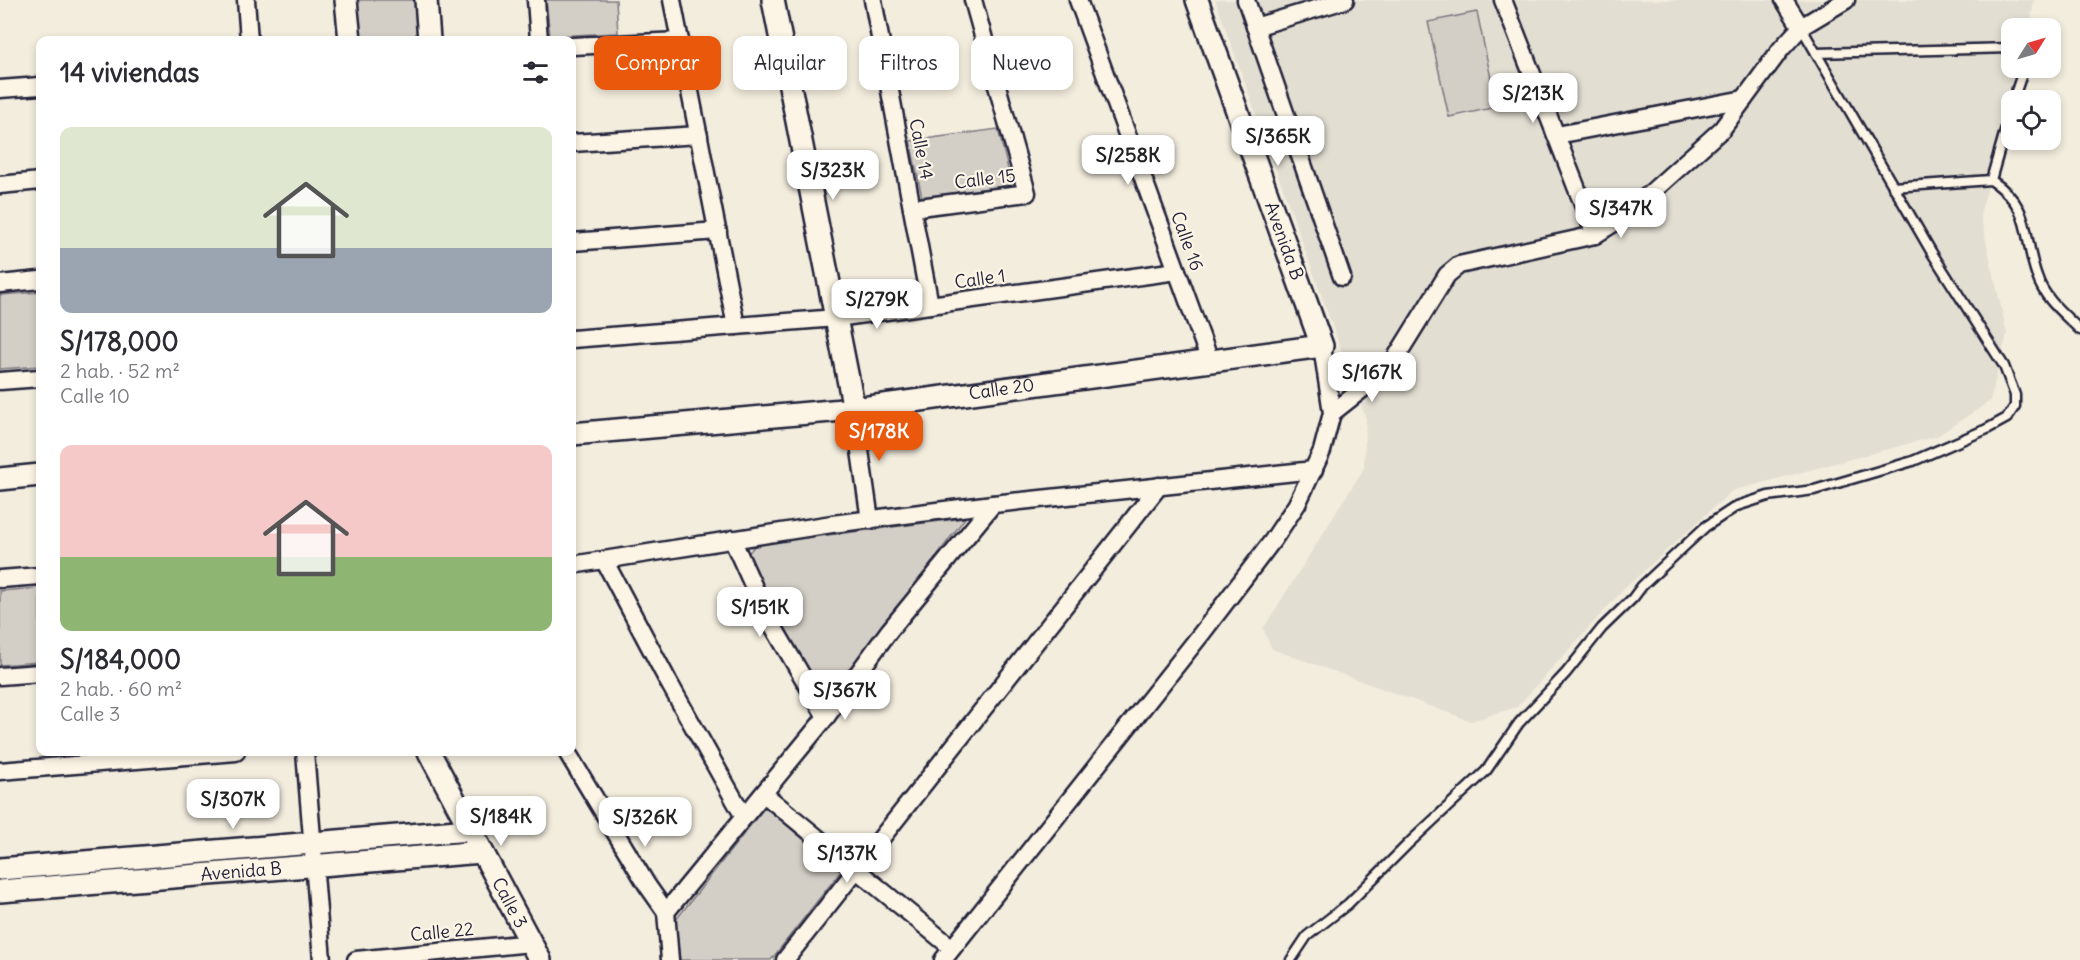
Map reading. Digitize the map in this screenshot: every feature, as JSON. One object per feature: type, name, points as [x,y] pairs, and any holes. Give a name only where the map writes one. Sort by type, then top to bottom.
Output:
[{"type":"street","points":[[246,0],[249,36]]},
{"type":"street","points":[[346,0],[350,36]]},
{"type":"street","points":[[426,0],[429,36]]},
{"type":"street","points":[[536,0],[539,36]]},
{"type":"street","points":[[672,0],[679,36]]},
{"type":"street","points":[[773,0],[854,409],[870,520]]},
{"type":"street","name":"Calle 14","points":[[873,0],[930,305]]},
{"type":"street","name":"Calle 15","points":[[912,208],[1027,193],[973,0]]},
{"type":"street","name":"Calle 16","points":[[1078,0],[1210,361]]},
{"type":"street","name":"Avenida B","points":[[1197,0],[1322,346]]},
{"type":"street","points":[[1246,0],[1341,277]]},
{"type":"street","points":[[1255,27],[1345,0]]},
{"type":"street","points":[[1503,0],[1596,235]]},
{"type":"street","points":[[1784,0],[1801,27]]},
{"type":"street","points":[[1332,413],[1388,368],[1447,275],[1459,265],[1596,235],[1626,216],[1722,129],[1780,49],[1801,27],[1846,0]]},
{"type":"street","points":[[576,46],[594,45]]},
{"type":"street","points":[[0,89],[36,86]]},
{"type":"street","points":[[690,90],[736,326]]},
{"type":"street","points":[[1557,135],[1744,99]]},
{"type":"street","points":[[576,143],[699,135]]},
{"type":"street","points":[[0,185],[36,181]]},
{"type":"street","points":[[576,242],[718,231]]},
{"type":"street","name":"Calle 1","points":[[576,339],[836,318],[1177,271]]},
{"type":"street","points":[[0,284],[36,280]]},
{"type":"street","points":[[764,794],[857,870],[947,954],[1245,578],[1297,504],[1322,451],[1332,413],[1322,346]]},
{"type":"street","name":"Calle 20","points":[[576,434],[854,409],[1322,346]]},
{"type":"street","points":[[0,381],[36,378]]},
{"type":"street","points":[[576,564],[732,538],[993,504],[1314,471]]},
{"type":"street","points":[[0,479],[36,475]]},
{"type":"street","points":[[785,960],[1159,486]]},
{"type":"street","points":[[666,912],[826,717],[889,632],[993,504]]},
{"type":"street","points":[[732,538],[767,616],[826,717]]},
{"type":"street","points":[[604,560],[744,817]]},
{"type":"street","points":[[0,579],[36,576]]},
{"type":"street","points":[[0,676],[36,673]]},
{"type":"street","points":[[0,771],[186,756]]},
{"type":"street","points":[[305,756],[322,960]]},
{"type":"street","name":"Calle 3","points":[[431,756],[536,951]]},
{"type":"street","points":[[569,756],[647,885],[666,912],[670,960]]},
{"type":"street","name":"Avenida B","points":[[0,869],[469,830]]},
{"type":"street","name":"Avenida B","points":[[0,891],[482,852]]},
{"type":"street","name":"Calle 22","points":[[356,960],[536,951]]},
{"type":"lane","points":[[1291,960],[1307,936],[1348,904],[1486,771],[1519,723],[1566,673],[1602,628],[1642,586],[1705,527],[1737,506],[1768,496],[1814,490],[1913,462],[2007,418],[2014,406],[2015,395],[2004,366],[1932,254],[1801,27]]},
{"type":"lane","points":[[1816,53],[2001,48]]},
{"type":"lane","points":[[1991,180],[2001,145]]},
{"type":"lane","points":[[1893,188],[1991,180],[2013,198],[2025,219],[2037,278],[2055,306],[2080,330]]},
{"type":"shaded area","points":[[356,0],[416,0],[420,36],[359,36]]},
{"type":"shaded area","points":[[546,0],[616,0],[618,33],[550,36]]},
{"type":"shaded area","points":[[1215,0],[2034,0],[2031,18],[2001,18],[2001,78],[2019,78],[2016,90],[2001,90],[2001,141],[1980,214],[2007,334],[1990,401],[1937,436],[1732,491],[1624,589],[1517,707],[1471,721],[1272,649],[1263,629],[1364,468],[1366,419]]},
{"type":"shaded area","points":[[1477,12],[1497,107],[1449,117],[1428,22]]},
{"type":"shaded area","points":[[998,129],[1012,185],[922,197],[910,141]]},
{"type":"shaded area","points":[[36,292],[36,366],[0,369],[0,295]]},
{"type":"shaded area","points":[[965,518],[833,695],[823,697],[780,625],[745,557],[756,544]]},
{"type":"shaded area","points":[[36,588],[36,662],[0,665],[0,591]]},
{"type":"shaded area","points":[[765,807],[841,871],[771,960],[680,960],[675,921]]}]
